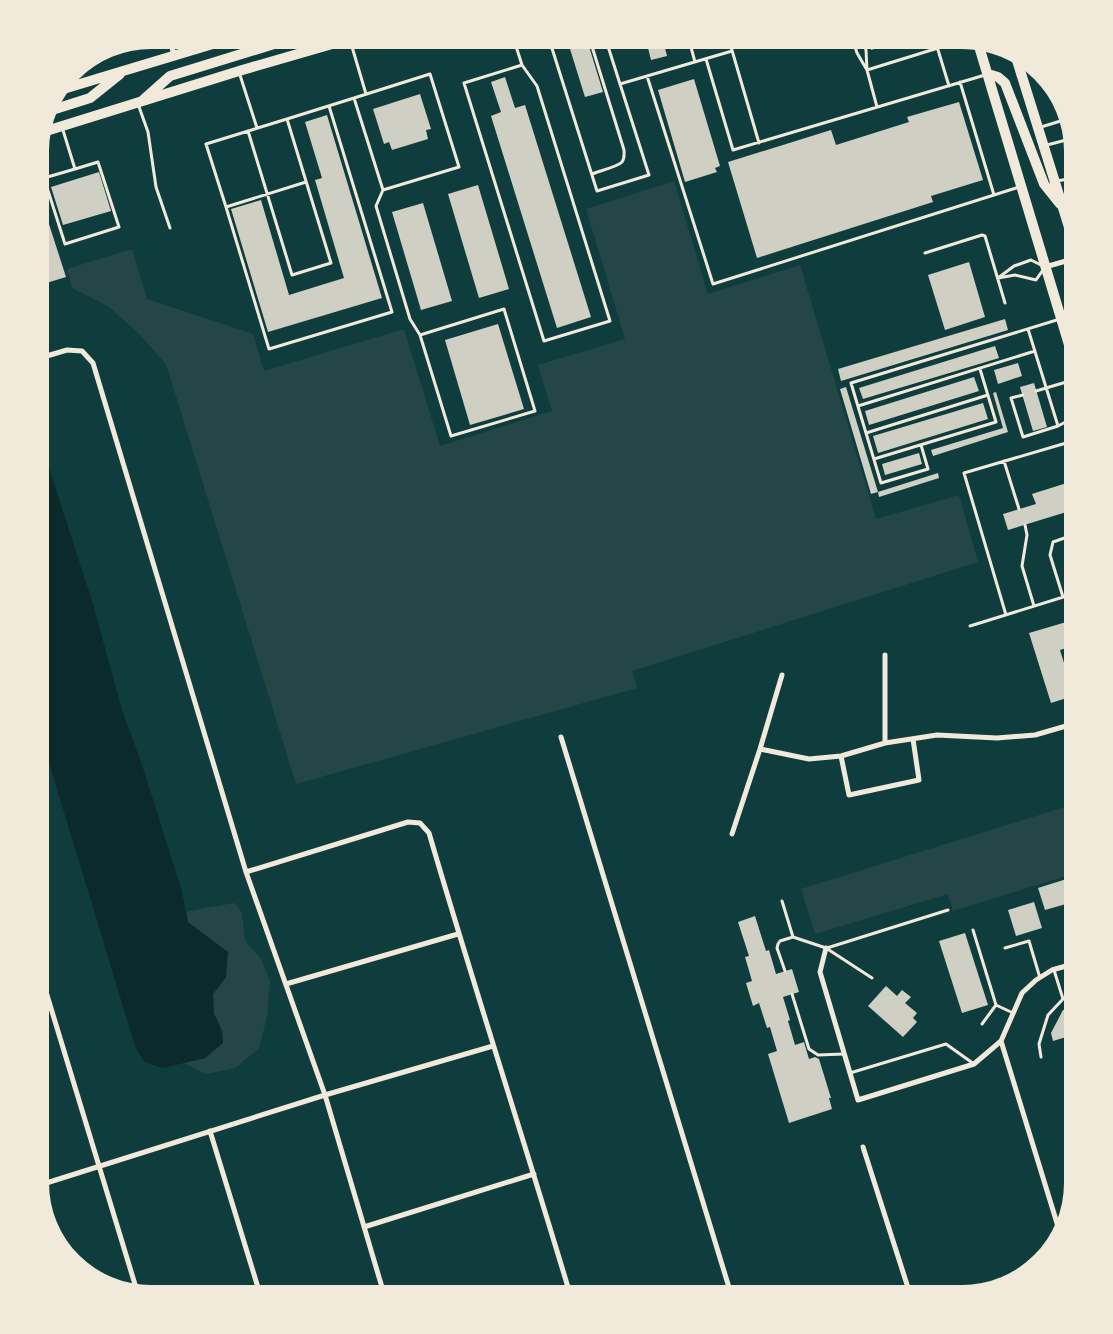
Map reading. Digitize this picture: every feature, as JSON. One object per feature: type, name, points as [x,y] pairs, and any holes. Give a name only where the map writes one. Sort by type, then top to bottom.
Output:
[{"type":"main road","points":[[71,87],[195,49]]},
{"type":"main road","points":[[138,103],[170,76],[258,49]]},
{"type":"main road","points":[[51,129],[315,49]]},
{"type":"main road","points":[[980,51],[1064,329]]},
{"type":"main road","points":[[1019,66],[1064,212]]},
{"type":"main road","points":[[58,107],[90,98],[125,70]]},
{"type":"main road","points":[[988,74],[998,77],[1005,83],[1044,184],[1063,209]]},
{"type":"street","points":[[172,49],[174,55]]},
{"type":"street","points":[[1045,267],[1064,261]]},
{"type":"street","points":[[49,355],[67,350],[82,351],[93,363],[246,872],[325,1095],[381,1285]]},
{"type":"street","points":[[885,655],[885,743]]},
{"type":"street","points":[[732,834],[782,675]]},
{"type":"street","points":[[760,749],[809,759],[841,756],[885,743],[937,735],[997,738],[1035,735],[1064,727]]},
{"type":"street","points":[[561,738],[728,1285]]},
{"type":"street","points":[[841,756],[849,795],[919,780],[913,739]]},
{"type":"street","points":[[246,872],[408,822],[420,823],[428,833],[567,1285]]},
{"type":"street","points":[[286,984],[458,934]]},
{"type":"street","points":[[826,948],[820,972],[858,1100],[974,1064],[1001,1040],[1022,993],[1040,978],[1064,967]]},
{"type":"street","points":[[49,1002],[135,1284]]},
{"type":"street","points":[[1001,1040],[1057,1223]]},
{"type":"street","points":[[49,1182],[325,1095],[493,1046]]},
{"type":"street","points":[[210,1131],[257,1285]]},
{"type":"street","points":[[863,1147],[907,1285]]},
{"type":"street","points":[[364,1227],[534,1174]]},
{"type":"lane","points":[[353,49],[366,94]]},
{"type":"lane","points":[[517,49],[522,65],[537,86],[610,321],[544,342],[464,83],[522,65]]},
{"type":"lane","points":[[552,49],[597,191],[649,175],[609,49]]},
{"type":"lane","points":[[592,174],[618,165],[624,157],[624,150],[593,49]]},
{"type":"lane","points":[[691,49],[695,62]]},
{"type":"lane","points":[[856,49],[867,70]]},
{"type":"lane","points":[[866,49],[867,70],[877,107]]},
{"type":"lane","points":[[867,70],[935,49]]},
{"type":"lane","points":[[938,49],[949,86]]},
{"type":"lane","points":[[620,84],[732,51],[759,143]]},
{"type":"lane","points":[[706,58],[733,150],[988,74]]},
{"type":"lane","points":[[239,71],[257,128]]},
{"type":"lane","points":[[329,106],[392,312],[269,349],[206,144],[430,74],[458,166],[383,190]]},
{"type":"lane","points":[[647,76],[713,284],[1021,186]]},
{"type":"lane","points":[[960,82],[994,195]]},
{"type":"lane","points":[[354,98],[383,190],[376,206],[410,319],[420,335],[451,436],[535,410],[504,309],[420,335]]},
{"type":"lane","points":[[138,103],[148,132],[156,186],[170,228]]},
{"type":"lane","points":[[248,131],[292,275],[330,263],[287,119]]},
{"type":"lane","points":[[1038,128],[1060,121]]},
{"type":"lane","points":[[62,126],[75,169]]},
{"type":"lane","points":[[1044,146],[1063,141]]},
{"type":"lane","points":[[49,177],[98,162],[119,227],[65,244],[49,194]]},
{"type":"lane","points":[[1044,184],[1064,180]]},
{"type":"lane","points":[[226,207],[306,182]]},
{"type":"lane","points":[[925,253],[982,235],[985,236],[1005,303]]},
{"type":"lane","points":[[1031,260],[1045,267],[1036,280],[1015,275],[998,278],[1014,266],[1031,260]]},
{"type":"lane","points":[[921,445],[928,468],[881,483],[851,383],[1061,319]]},
{"type":"lane","points":[[1028,329],[1058,426]]},
{"type":"lane","points":[[858,406],[1035,351]]},
{"type":"lane","points":[[874,459],[996,422],[980,368]]},
{"type":"lane","points":[[1036,391],[1064,383]]},
{"type":"lane","points":[[866,433],[988,394]]},
{"type":"lane","points":[[1022,395],[1011,398],[1023,437],[1064,423]]},
{"type":"lane","points":[[1006,615],[964,473],[1064,444]]},
{"type":"lane","points":[[1004,461],[1019,509]]},
{"type":"lane","points":[[1025,524],[1028,535],[1022,566],[1034,606]]},
{"type":"lane","points":[[970,626],[1063,597],[1050,554],[1053,542],[1064,538]]},
{"type":"lane","points":[[782,901],[793,937]]},
{"type":"lane","points":[[826,948],[948,910]]},
{"type":"lane","points":[[973,930],[996,1005],[1013,1013]]},
{"type":"lane","points":[[785,971],[777,948],[780,941],[793,937],[826,948],[872,978]]},
{"type":"lane","points":[[1004,948],[1029,941],[1040,978]]},
{"type":"lane","points":[[1041,1057],[1039,1044],[1048,1015],[1063,999],[1054,970]]},
{"type":"lane","points":[[792,994],[809,1049],[818,1055],[844,1054]]},
{"type":"lane","points":[[982,1024],[996,1005]]},
{"type":"lane","points":[[850,1073],[946,1044],[974,1064]]},
{"type":"shaded area","points":[[674,181],[708,294],[800,265],[876,519],[959,495],[978,562],[632,671],[637,688],[296,784],[166,364],[139,334],[108,306],[72,288],[67,269],[132,249],[147,299],[253,334],[264,371],[404,329],[440,446],[552,411],[538,365],[625,339],[586,209]]},
{"type":"shaded area","points":[[49,468],[93,604],[122,710],[141,762],[182,891],[188,922],[228,952],[226,977],[213,994],[214,1013],[222,1031],[223,1043],[205,1058],[163,1068],[144,1062],[135,1046],[49,763]]},
{"type":"shaded area","points":[[1064,807],[1064,877],[953,911],[948,894],[815,934],[801,889]]},
{"type":"shaded area","points":[[235,903],[242,913],[245,941],[261,959],[270,981],[267,1017],[259,1048],[235,1068],[206,1074],[184,1063],[205,1058],[222,1031],[213,1013],[213,994],[226,977],[188,922],[186,912]]},
{"type":"building","points":[[570,49],[590,49],[603,92],[585,97]]},
{"type":"building","points":[[648,49],[665,49],[667,56],[651,60]]},
{"type":"building","points":[[505,77],[515,108],[525,105],[591,317],[557,328],[491,116],[501,112],[491,82]]},
{"type":"building","points":[[694,79],[720,166],[715,168],[717,172],[685,182],[658,90]]},
{"type":"building","points":[[420,94],[431,129],[426,130],[428,139],[392,150],[389,142],[384,144],[373,109]]},
{"type":"building","points":[[959,102],[983,180],[931,196],[933,202],[757,258],[728,162],[831,130],[836,145],[909,122],[907,117]]},
{"type":"building","points":[[327,115],[382,298],[268,332],[231,209],[261,200],[289,295],[344,278],[315,180],[322,178],[305,122]]},
{"type":"building","points":[[99,172],[111,211],[63,225],[51,187]]},
{"type":"building","points":[[478,185],[509,289],[479,298],[448,194]]},
{"type":"building","points":[[423,203],[452,301],[421,310],[392,212]]},
{"type":"building","points":[[49,224],[66,277],[49,282]]},
{"type":"building","points":[[969,262],[985,317],[945,330],[928,275]]},
{"type":"building","points":[[1005,319],[1008,330],[841,381],[838,369]]},
{"type":"building","points":[[498,324],[524,409],[470,425],[445,340]]},
{"type":"building","points":[[995,346],[999,358],[863,399],[859,388]]},
{"type":"building","points":[[1018,363],[1022,376],[998,384],[994,370]]},
{"type":"building","points":[[974,377],[979,391],[869,425],[865,411]]},
{"type":"building","points":[[1034,383],[1047,427],[1033,431],[1020,387]]},
{"type":"building","points":[[846,387],[878,492],[871,494],[840,389]]},
{"type":"building","points":[[996,392],[1008,432],[933,456],[931,450],[1003,428],[993,393]]},
{"type":"building","points":[[983,403],[988,419],[878,453],[873,436]]},
{"type":"building","points":[[919,453],[922,464],[885,475],[882,464]]},
{"type":"building","points":[[938,473],[939,478],[879,497],[878,492]]},
{"type":"building","points":[[1064,484],[1064,513],[1008,530],[1003,514],[1036,504],[1032,494]]},
{"type":"building","points":[[1064,623],[1064,649],[1060,650],[1064,663],[1064,699],[1051,703],[1029,633]]},
{"type":"building","points":[[1064,880],[1064,905],[1045,910],[1038,888]]},
{"type":"building","points":[[1034,902],[1042,928],[1016,936],[1008,910]]},
{"type":"building","points":[[755,916],[766,951],[769,950],[776,974],[792,969],[799,992],[783,997],[795,1045],[804,1042],[809,1059],[815,1057],[819,1059],[831,1098],[829,1098],[832,1109],[789,1123],[768,1054],[777,1051],[770,1027],[767,1028],[759,1003],[753,1006],[746,983],[752,981],[745,957],[749,956],[738,922]]},
{"type":"building","points":[[965,933],[988,1005],[962,1013],[939,941]]},
{"type":"building","points":[[886,986],[897,996],[902,990],[911,997],[905,1003],[917,1013],[913,1018],[917,1022],[903,1037],[868,1006]]},
{"type":"building","points":[[1063,1010],[1064,1038],[1053,1041],[1051,1033]]}]
